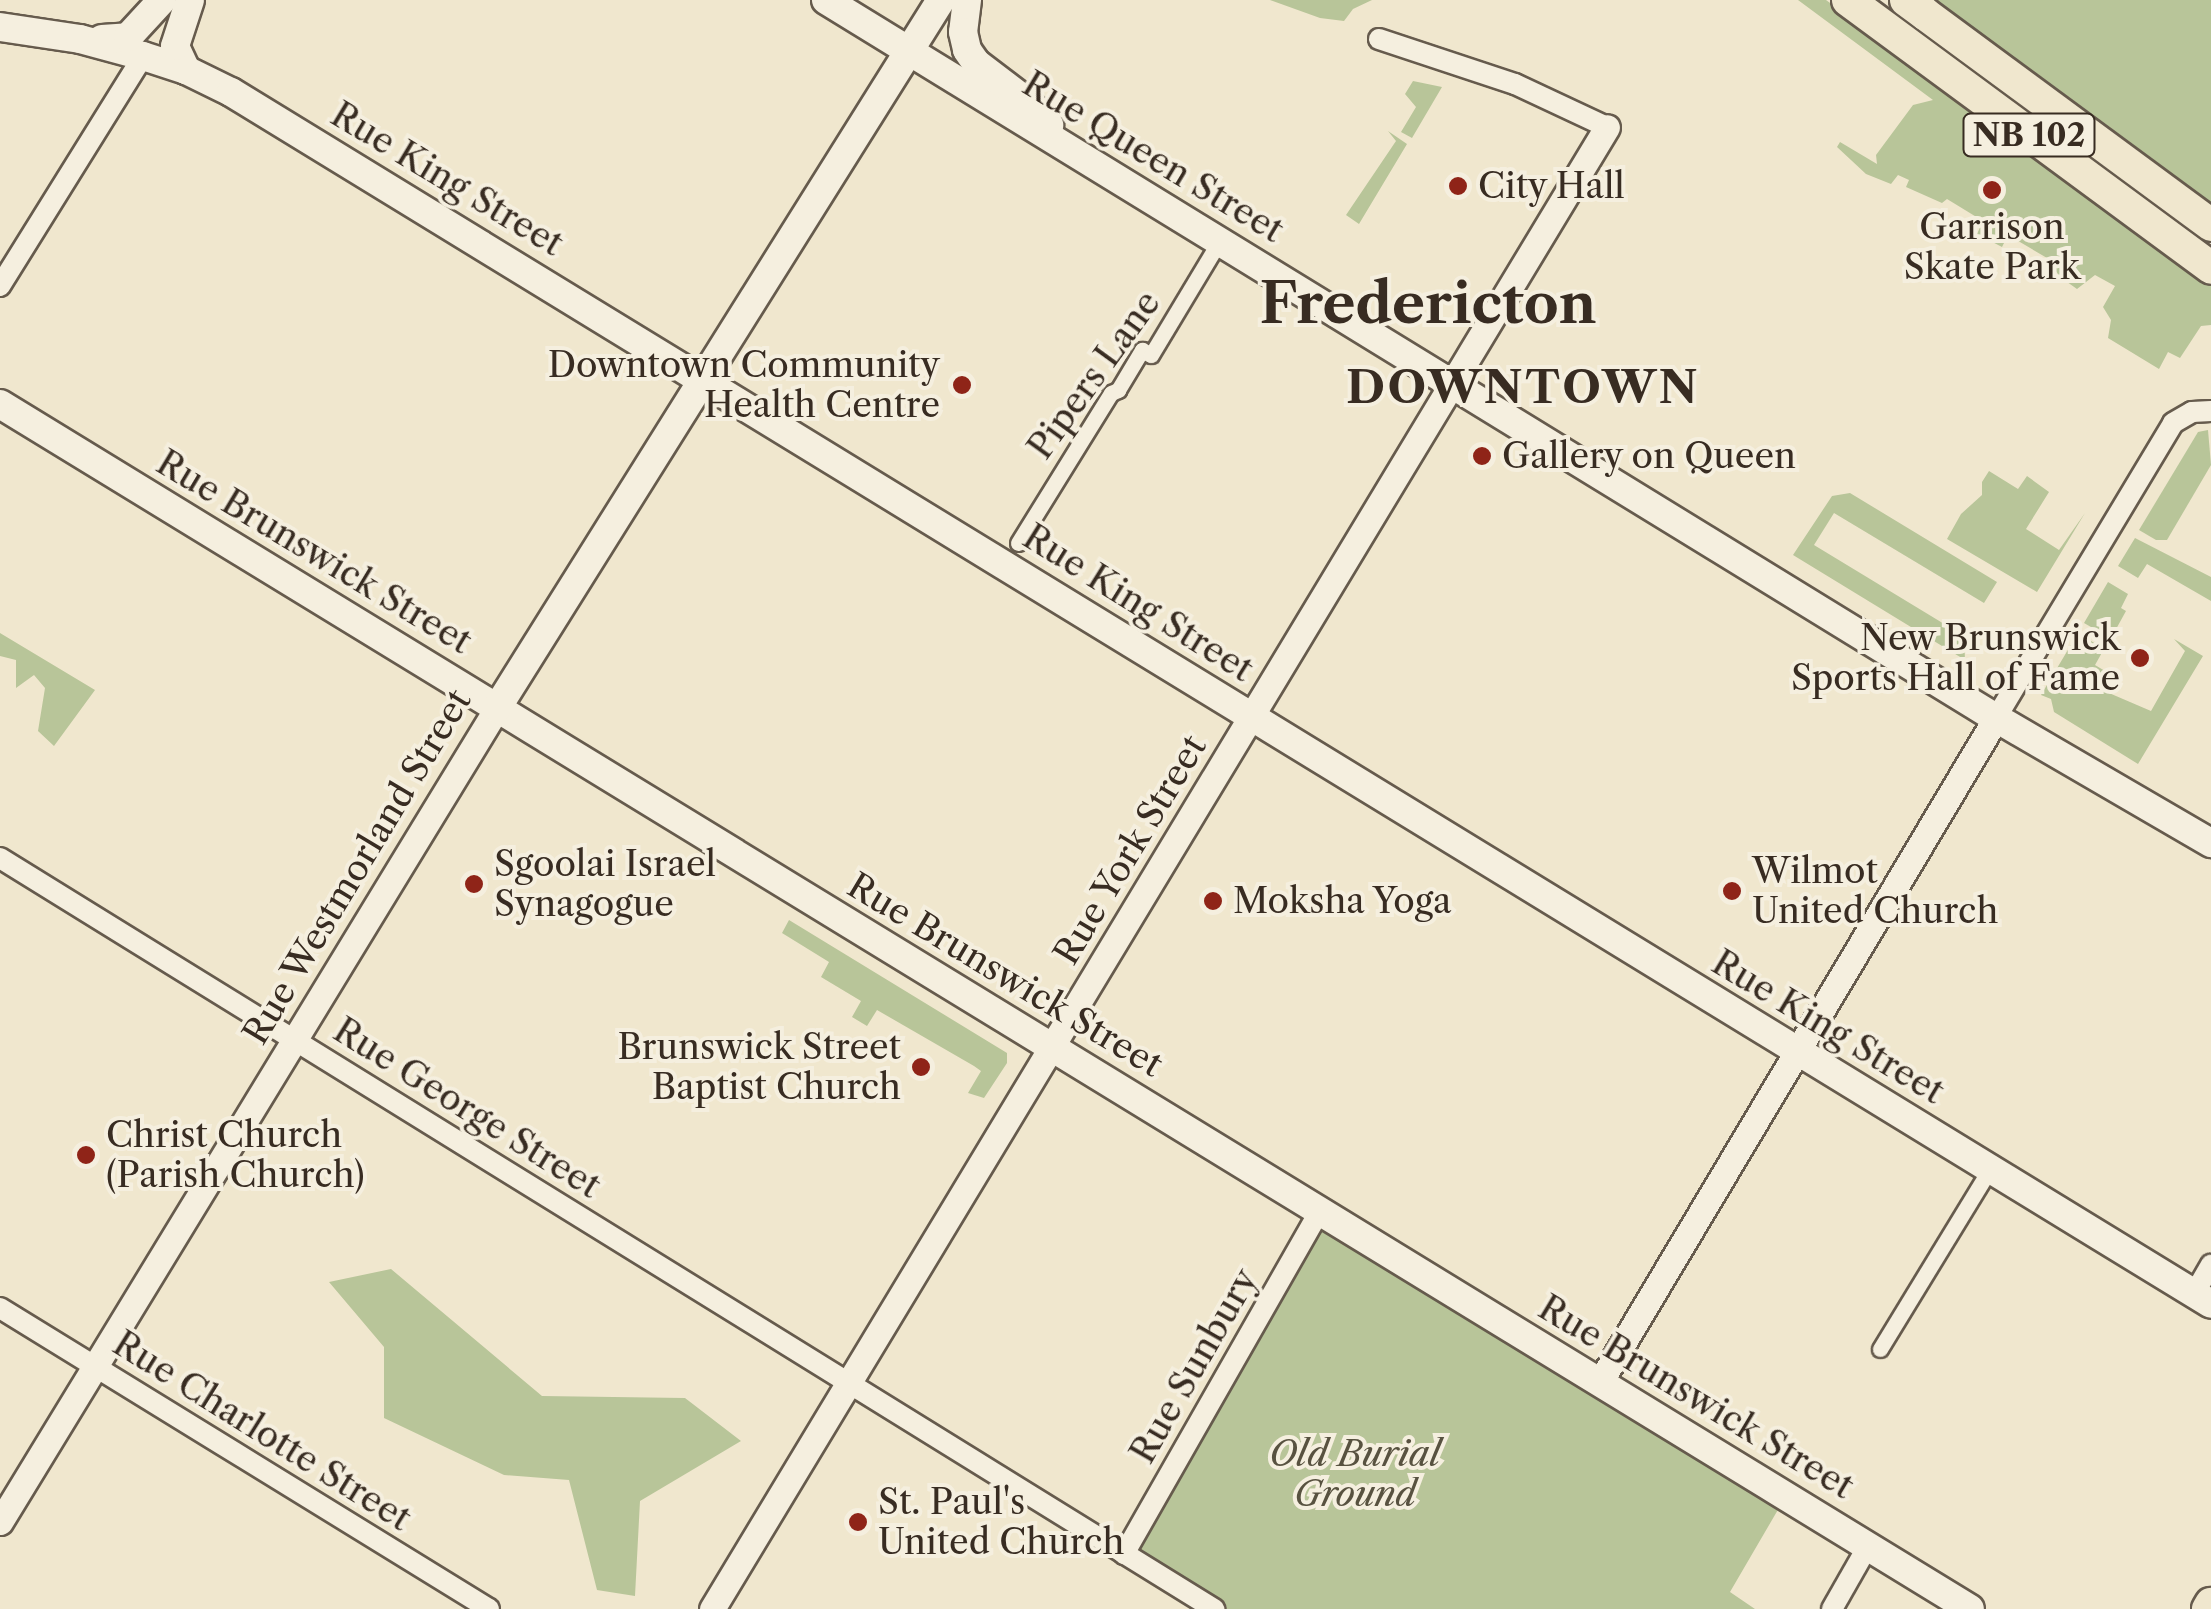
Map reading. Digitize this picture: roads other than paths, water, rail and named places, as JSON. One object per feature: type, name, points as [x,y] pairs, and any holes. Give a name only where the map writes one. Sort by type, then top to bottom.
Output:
[{"type":"main road","points":[[186,70],[175,46],[190,0]]},
{"type":"main road","name":"Rue Queen Street","points":[[826,0],[1996,718],[2211,843]]},
{"type":"main road","name":"Rue Westmorland Street","points":[[497,708],[942,0]]},
{"type":"main road","points":[[967,0],[964,32],[967,50],[976,64],[1025,100],[1060,144]]},
{"type":"main road","name":"NB 102","points":[[1848,0],[2211,268]]},
{"type":"main road","name":"NB 102","points":[[1914,5],[2211,225]]},
{"type":"main road","points":[[75,38],[118,40],[156,9]]},
{"type":"main road","points":[[143,56],[156,9]]},
{"type":"main road","name":"Rue King Street","points":[[0,27],[75,38],[186,70],[306,136],[2202,1299]]},
{"type":"main road","name":"Rue Brunswick Street","points":[[0,404],[1970,1609]]},
{"type":"street","points":[[1380,39],[1515,84],[1607,128]]},
{"type":"street","points":[[0,286],[143,56]]},
{"type":"street","name":"Rue York Street","points":[[712,1609],[1607,128]]},
{"type":"street","name":"Pipers Lane","points":[[1018,543],[1111,392],[1118,390],[1142,350],[1150,355],[1220,242]]},
{"type":"street","points":[[1600,1382],[2173,423],[2192,412],[2211,411]]},
{"type":"street","name":"Rue Westmorland Street","points":[[0,1522],[497,708]]},
{"type":"street","name":"Rue George Street","points":[[0,858],[1214,1609]]},
{"type":"street","points":[[1880,1350],[1990,1170]]},
{"type":"street","name":"Rue Sunbury","points":[[1124,1554],[1320,1211]]},
{"type":"street","points":[[2202,1299],[2211,1264]]},
{"type":"street","name":"Rue Charlotte Street","points":[[0,1308],[489,1609]]},
{"type":"street","points":[[1832,1609],[1868,1546]]},
{"type":"place","name":"City Hall","points":[[1458,186]]},
{"type":"place","name":"Garrison Skate Park","points":[[1992,190]]},
{"type":"place","name":"Downtown Community Health Centre","points":[[962,385]]},
{"type":"place","name":"Gallery on Queen","points":[[1482,456]]},
{"type":"place","name":"New Brunswick Sports Hall of Fame","points":[[2140,658]]},
{"type":"place","name":"Sgoolai Israel Synagogue","points":[[474,884]]},
{"type":"place","name":"Wilmot United Church","points":[[1732,891]]},
{"type":"place","name":"Moksha Yoga","points":[[1213,901]]},
{"type":"place","name":"Brunswick Street Baptist Church","points":[[921,1067]]},
{"type":"place","name":"Christ Church (Parish Church)","points":[[86,1155]]},
{"type":"place","name":"St. Paul's United Church","points":[[858,1522]]},
{"type":"district","name":"Fredericton","points":[[1428,304]]},
{"type":"district","name":"DOWNTOWN","points":[[1523,388]]},
{"type":"park label","name":"Old Burial Ground","points":[[1355,1474]]}]
